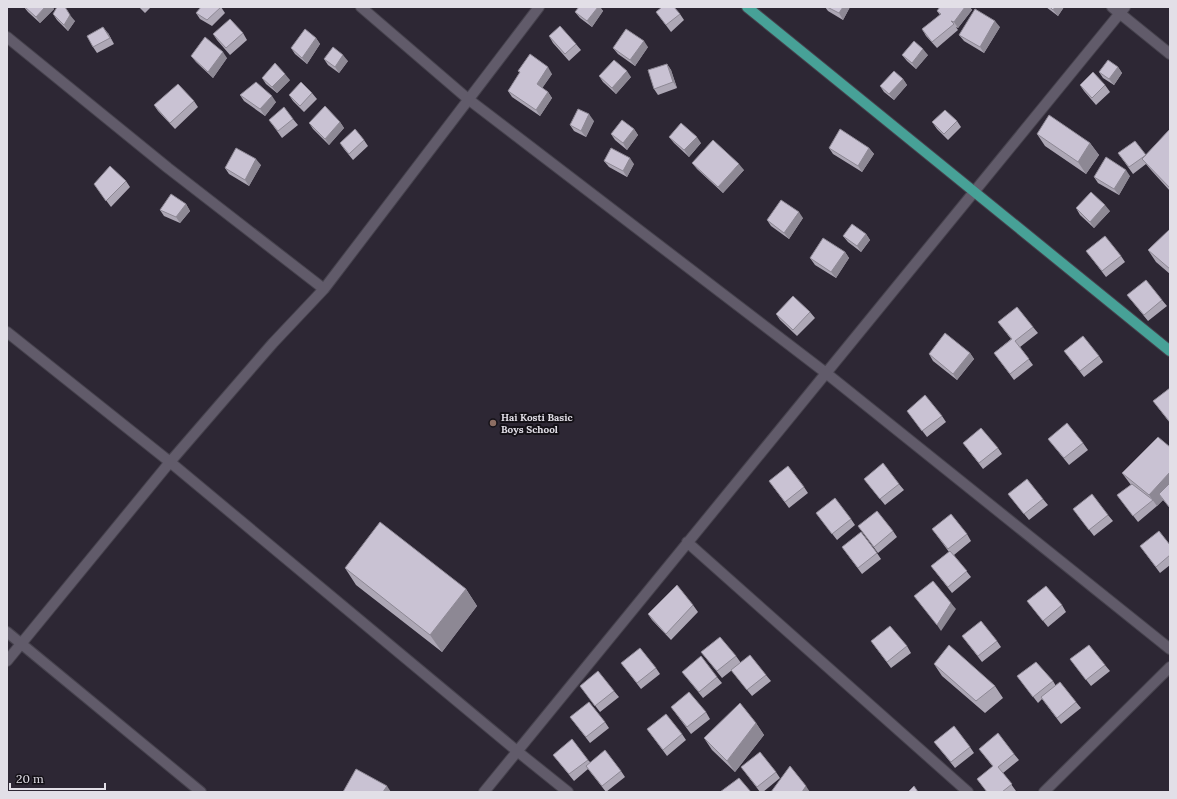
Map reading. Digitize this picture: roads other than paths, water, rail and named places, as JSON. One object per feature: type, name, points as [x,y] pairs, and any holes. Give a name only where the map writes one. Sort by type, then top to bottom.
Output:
[{"type":"main road","points":[[746,7],[1170,350]]},
{"type":"street","points":[[361,7],[468,99],[826,373],[1170,650]]},
{"type":"street","points":[[7,661],[170,462],[273,343],[324,289],[539,7]]},
{"type":"street","points":[[484,792],[974,192],[1119,9],[1170,54]]},
{"type":"street","points":[[7,37],[168,168],[324,289]]},
{"type":"street","points":[[7,332],[170,462],[568,792]]},
{"type":"street","points":[[687,542],[968,792]]},
{"type":"street","points":[[7,632],[201,792]]},
{"type":"street","points":[[1044,792],[1170,667]]},
{"type":"place","name":"Hai Kosti Basic Boys School","points":[[493,423]]}]
